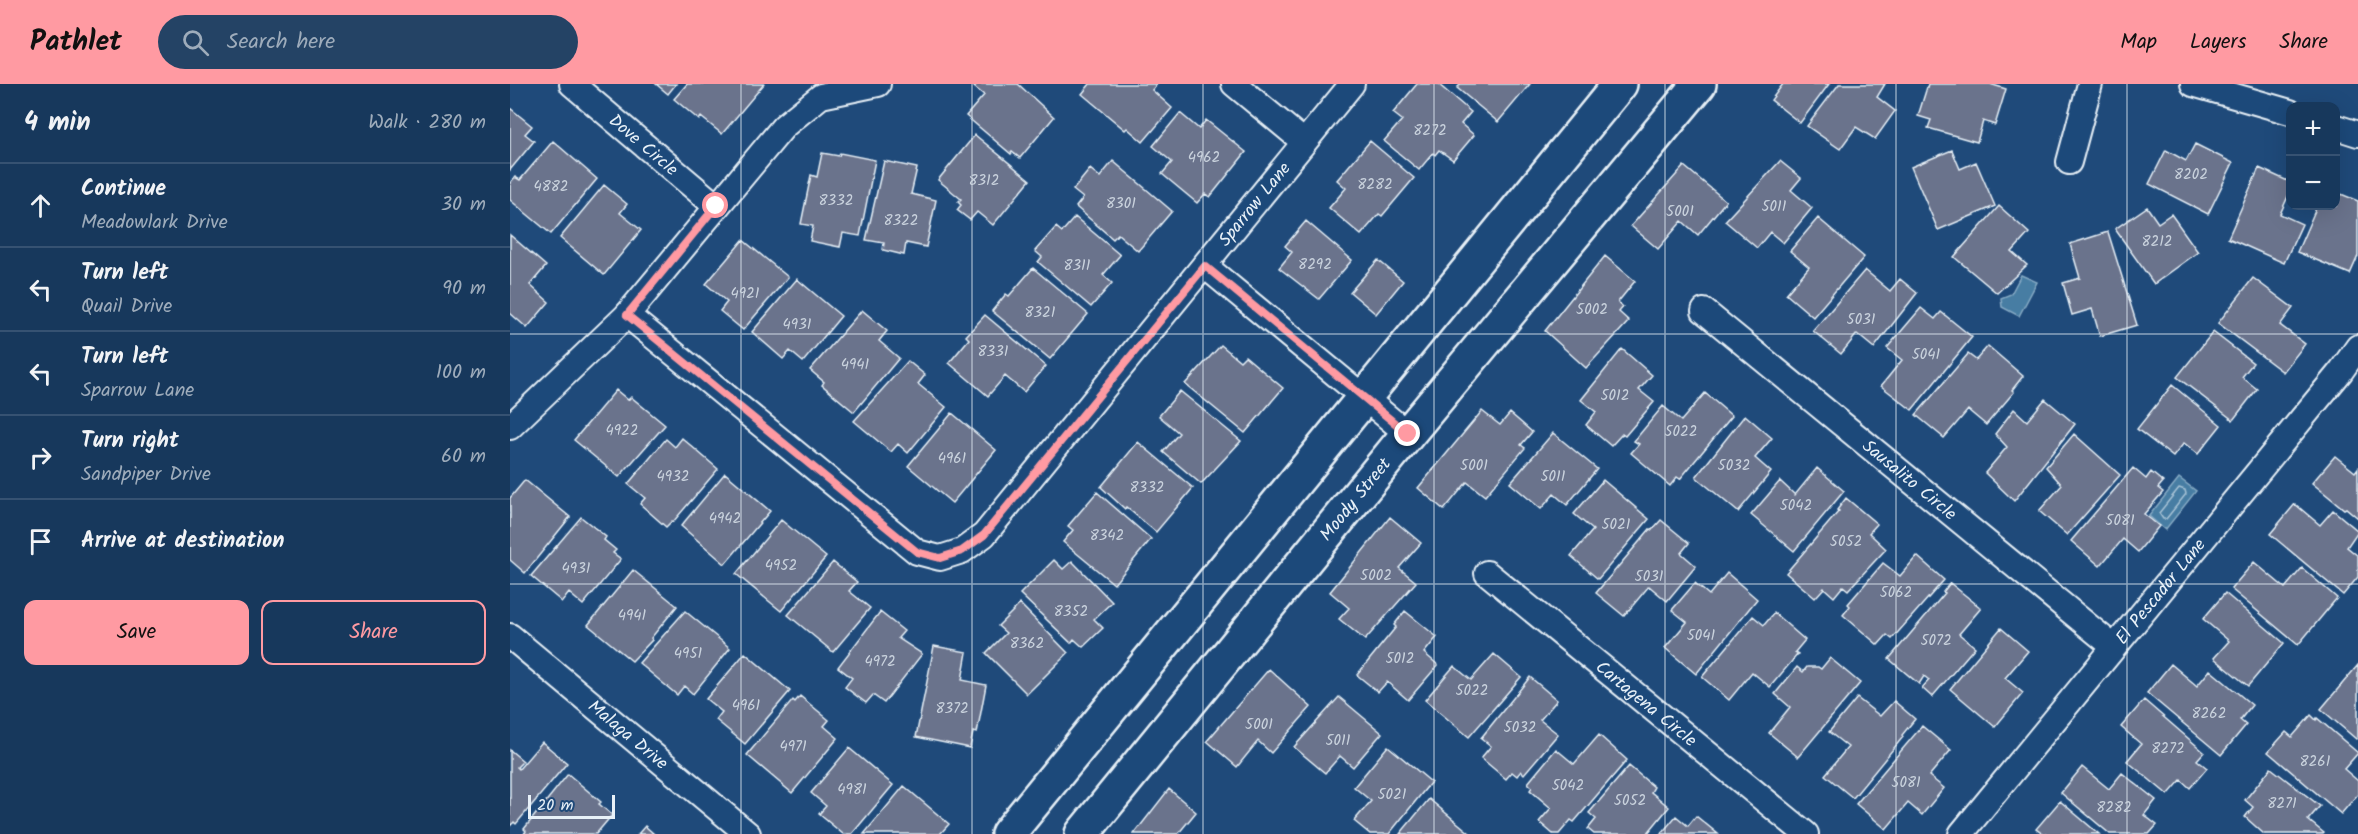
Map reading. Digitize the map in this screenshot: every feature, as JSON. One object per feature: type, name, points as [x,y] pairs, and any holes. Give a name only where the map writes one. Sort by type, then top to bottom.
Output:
[{"type":"main road","points":[[1008,834],[1620,84]]},
{"type":"main road","name":"Moody Street","points":[[1082,834],[1408,434],[1699,84]]},
{"type":"street","name":"Dove Circle","points":[[572,84],[716,206]]},
{"type":"street","points":[[510,427],[627,315],[784,126],[821,96],[878,84]]},
{"type":"street","points":[[1234,84],[1304,142]]},
{"type":"street","name":"Sparrow Lane","points":[[627,315],[917,552],[940,558],[962,551],[984,535],[1352,84]]},
{"type":"street","points":[[2069,162],[2090,84]]},
{"type":"street","points":[[2193,84],[2257,100],[2286,111]]},
{"type":"street","points":[[2340,128],[2358,134]]},
{"type":"street","points":[[1205,266],[1408,434]]},
{"type":"street","name":"Sausalito Circle","points":[[1704,311],[2114,647]]},
{"type":"street","name":"El Pescador Lane","points":[[1961,834],[2341,371],[2358,347]]},
{"type":"street","name":"Cartagena Circle","points":[[1487,573],[1806,834]]},
{"type":"street","name":"Malaga Drive","points":[[510,636],[748,834]]},
{"type":"water","points":[[2021,275],[2037,282],[2019,316],[2002,307],[2001,298],[2011,294]]},
{"type":"water","points":[[2179,478],[2196,491],[2165,530],[2149,516]]},
{"type":"building","points":[[656,84],[676,84],[668,94]]},
{"type":"building","points":[[687,84],[764,84],[722,134],[701,117],[699,120],[674,99]]},
{"type":"building","points":[[977,84],[1018,84],[1054,117],[1020,158],[1012,152],[1011,154],[966,116],[984,95],[974,87]]},
{"type":"building","points":[[1090,84],[1157,84],[1152,90],[1172,108],[1143,142],[1082,94]]},
{"type":"building","points":[[1417,84],[1438,84],[1471,112],[1461,124],[1474,135],[1453,160],[1439,150],[1435,155],[1433,153],[1419,170],[1384,141],[1402,120],[1393,113]]},
{"type":"building","points":[[1461,84],[1530,84],[1498,122],[1457,88]]},
{"type":"building","points":[[1783,84],[1829,84],[1800,123],[1771,100]]},
{"type":"building","points":[[1839,84],[1885,84],[1877,97],[1895,111],[1875,139],[1856,127],[1840,149],[1807,126]]},
{"type":"building","points":[[1928,84],[1990,84],[2006,89],[1995,125],[1983,121],[1977,142],[1928,128],[1931,120],[1918,116]]},
{"type":"building","points":[[510,108],[532,126],[525,134],[534,141],[510,170]]},
{"type":"building","points":[[1180,113],[1199,129],[1206,120],[1246,152],[1210,197],[1205,194],[1197,203],[1162,174],[1172,162],[1153,146]]},
{"type":"building","points":[[975,135],[1030,180],[993,225],[977,212],[970,220],[957,210],[961,205],[958,202],[961,199],[938,180]]},
{"type":"building","points":[[553,141],[597,179],[551,234],[510,200],[510,183],[515,177],[520,180]]},
{"type":"building","points":[[1370,141],[1414,178],[1382,216],[1379,214],[1361,235],[1329,208],[1346,188],[1337,180]]},
{"type":"building","points":[[2195,144],[2233,163],[2208,214],[2149,184],[2166,150],[2186,161]]},
{"type":"building","points":[[1952,150],[1960,169],[1976,162],[1995,206],[1938,230],[1911,167]]},
{"type":"building","points":[[822,153],[839,156],[840,153],[875,160],[860,236],[843,233],[840,247],[810,241],[813,226],[801,224],[811,175],[817,177]]},
{"type":"building","points":[[884,161],[917,168],[911,194],[936,200],[926,247],[906,243],[904,255],[883,250],[884,243],[866,240]]},
{"type":"building","points":[[1113,161],[1172,211],[1138,251],[1118,234],[1113,239],[1076,207],[1083,198],[1073,190],[1090,169],[1100,177]]},
{"type":"building","points":[[1780,161],[1801,178],[1791,190],[1812,208],[1783,243],[1770,232],[1757,248],[1725,221]]},
{"type":"building","points":[[1684,166],[1726,201],[1698,235],[1682,221],[1658,249],[1631,226]]},
{"type":"building","points":[[2259,168],[2286,180],[2286,201],[2280,214],[2302,224],[2284,263],[2228,238]]},
{"type":"building","points":[[604,185],[627,204],[620,213],[641,230],[604,275],[560,238]]},
{"type":"building","points":[[2340,194],[2358,201],[2358,256],[2350,274],[2297,252],[2315,210],[2340,210]]},
{"type":"building","points":[[1999,206],[2029,233],[2012,252],[2027,265],[1997,293],[1954,257]]},
{"type":"building","points":[[2147,207],[2158,223],[2171,214],[2198,252],[2154,284],[2115,229]]},
{"type":"building","points":[[1075,217],[1120,255],[1103,275],[1112,283],[1091,307],[1038,262],[1042,257],[1035,251],[1056,227],[1062,232]]},
{"type":"building","points":[[1818,218],[1864,257],[1813,317],[1786,294],[1809,267],[1790,251]]},
{"type":"building","points":[[1306,221],[1352,260],[1319,299],[1279,268],[1292,252],[1285,246]]},
{"type":"building","points":[[2108,232],[2137,325],[2100,336],[2092,309],[2072,315],[2063,283],[2080,278],[2070,244]]},
{"type":"building","points":[[510,235],[546,266],[530,285],[549,302],[527,328],[510,313]]},
{"type":"building","points":[[743,240],[788,277],[743,330],[720,311],[727,302],[706,284]]},
{"type":"building","points":[[1605,256],[1635,281],[1618,302],[1623,307],[1619,312],[1629,321],[1586,368],[1545,331]]},
{"type":"building","points":[[1378,260],[1403,281],[1376,314],[1350,292]]},
{"type":"building","points":[[1033,268],[1088,314],[1050,359],[992,311],[1006,294],[1009,296]]},
{"type":"building","points":[[1865,270],[1890,291],[1900,279],[1917,293],[1874,348],[1857,334],[1841,354],[1813,331]]},
{"type":"building","points":[[2253,278],[2293,308],[2280,325],[2305,344],[2283,372],[2218,323]]},
{"type":"building","points":[[797,279],[841,316],[803,362],[790,351],[783,359],[752,332]]},
{"type":"building","points":[[1921,308],[1935,319],[1941,312],[1972,337],[1912,410],[1881,386],[1902,360],[1887,348]]},
{"type":"building","points":[[862,310],[887,331],[879,341],[899,358],[854,412],[822,385],[824,382],[810,370]]},
{"type":"building","points":[[985,315],[1046,366],[1024,392],[1005,376],[988,396],[949,363],[969,339],[966,336]]},
{"type":"building","points":[[2213,332],[2253,363],[2242,377],[2257,389],[2233,420],[2177,377]]},
{"type":"building","points":[[1221,345],[1240,361],[1245,356],[1283,388],[1245,433],[1185,384]]},
{"type":"building","points":[[1988,346],[2023,376],[2012,390],[2014,392],[1986,425],[1968,410],[1944,438],[1916,415],[1968,354],[1976,360]]},
{"type":"building","points":[[1622,349],[1652,375],[1639,390],[1654,402],[1625,436],[1622,434],[1611,446],[1586,425],[1596,412],[1581,400]]},
{"type":"building","points":[[908,361],[925,375],[918,384],[946,407],[908,453],[898,444],[891,452],[854,421]]},
{"type":"building","points":[[2172,385],[2221,425],[2198,454],[2184,443],[2173,457],[2137,429]]},
{"type":"building","points":[[616,390],[628,400],[631,397],[665,425],[619,477],[574,440]]},
{"type":"building","points":[[1180,391],[1241,441],[1201,484],[1163,452],[1179,433],[1159,416]]},
{"type":"building","points":[[1705,393],[1732,416],[1680,479],[1677,477],[1670,486],[1631,453],[1639,444],[1634,441],[1663,406],[1681,421]]},
{"type":"building","points":[[2045,399],[2075,424],[2014,501],[1985,473],[2007,447],[1995,434],[2014,409],[2027,421]]},
{"type":"building","points":[[1482,411],[1500,425],[1510,413],[1532,432],[1521,445],[1525,448],[1485,496],[1467,482],[1444,510],[1418,488]]},
{"type":"building","points":[[952,413],[996,450],[952,503],[908,466]]},
{"type":"building","points":[[1745,415],[1772,438],[1755,458],[1771,472],[1738,512],[1696,477]]},
{"type":"building","points":[[1553,433],[1597,469],[1567,505],[1554,494],[1541,509],[1510,483]]},
{"type":"building","points":[[2074,434],[2120,475],[2067,535],[2039,511],[2062,485],[2046,467]]},
{"type":"building","points":[[682,438],[718,469],[673,522],[666,527],[640,504],[645,498],[628,484],[666,439],[675,447]]},
{"type":"building","points":[[1138,442],[1193,488],[1156,532],[1126,507],[1125,509],[1101,487]]},
{"type":"building","points":[[2335,456],[2355,472],[2358,468],[2358,518],[2312,483]]},
{"type":"building","points":[[1817,468],[1844,491],[1794,551],[1751,515],[1780,481],[1795,495]]},
{"type":"building","points":[[2133,468],[2146,479],[2151,472],[2163,482],[2158,488],[2163,492],[2144,514],[2159,526],[2138,552],[2123,539],[2100,566],[2071,541]]},
{"type":"building","points":[[725,473],[770,511],[725,564],[681,526]]},
{"type":"building","points":[[525,480],[570,517],[525,573],[510,560],[510,498]]},
{"type":"building","points":[[1603,480],[1649,519],[1598,579],[1571,556],[1593,530],[1574,514]]},
{"type":"building","points":[[1097,492],[1151,539],[1114,584],[1063,542],[1073,530],[1068,526]]},
{"type":"building","points":[[1846,498],[1877,524],[1869,533],[1886,549],[1848,590],[1843,586],[1834,597],[1824,588],[1815,598],[1786,573],[1839,511],[1837,510]]},
{"type":"building","points":[[2295,504],[2320,525],[2333,510],[2358,531],[2347,547],[2358,556],[2358,577],[2343,595],[2270,534]]},
{"type":"building","points":[[581,517],[606,537],[604,540],[616,550],[613,553],[621,559],[583,605],[569,593],[562,602],[531,576]]},
{"type":"building","points":[[1390,517],[1421,543],[1399,568],[1416,582],[1365,640],[1339,619],[1349,608],[1330,592]]},
{"type":"building","points":[[781,520],[826,557],[781,611],[736,574]]},
{"type":"building","points":[[1661,520],[1689,543],[1681,553],[1696,566],[1667,601],[1649,586],[1624,616],[1596,593],[1650,529],[1652,530]]},
{"type":"building","points":[[1917,556],[1944,580],[1892,639],[1887,635],[1878,645],[1843,615],[1850,606],[1848,604],[1883,563],[1900,576]]},
{"type":"building","points":[[1054,560],[1063,569],[1072,561],[1112,602],[1094,619],[1103,628],[1083,647],[1074,639],[1071,643],[1020,594]]},
{"type":"building","points":[[833,562],[857,582],[849,591],[870,608],[833,652],[788,615]]},
{"type":"building","points":[[2254,562],[2285,588],[2302,568],[2337,598],[2298,645],[2231,589]]},
{"type":"building","points":[[633,570],[677,606],[651,638],[652,640],[632,661],[588,625]]},
{"type":"building","points":[[1727,573],[1757,599],[1696,674],[1665,648],[1687,622],[1672,610],[1695,583],[1709,595]]},
{"type":"building","points":[[1950,583],[1981,608],[1959,634],[1975,647],[1932,697],[1922,688],[1929,680],[1924,676],[1919,684],[1889,659],[1945,593],[1943,592]]},
{"type":"building","points":[[2225,593],[2284,643],[2248,686],[2214,658],[2229,641],[2203,619]]},
{"type":"building","points":[[1020,604],[1068,653],[1027,694],[986,653],[1006,633],[998,626]]},
{"type":"building","points":[[685,611],[730,648],[693,694],[684,686],[677,695],[639,663]]},
{"type":"building","points":[[1405,611],[1437,637],[1424,653],[1438,665],[1408,700],[1387,682],[1378,692],[1357,675],[1396,627],[1394,625]]},
{"type":"building","points":[[880,612],[904,631],[898,638],[922,654],[884,703],[873,695],[866,703],[845,687],[852,678],[838,667]]},
{"type":"building","points":[[1774,613],[1805,640],[1795,652],[1798,654],[1770,687],[1752,672],[1729,700],[1702,677],[1753,616],[1764,625]]},
{"type":"building","points":[[2001,628],[2028,651],[2005,678],[2023,693],[1995,727],[1950,689]]},
{"type":"building","points":[[934,646],[967,652],[962,680],[986,685],[977,733],[973,732],[970,748],[916,737]]},
{"type":"building","points":[[745,653],[790,691],[745,744],[716,720],[722,712],[706,699]]},
{"type":"building","points":[[1494,654],[1521,677],[1469,737],[1425,700],[1454,666],[1471,680]]},
{"type":"building","points":[[1830,658],[1860,683],[1798,757],[1769,733],[1790,707],[1775,694],[1797,667],[1803,672],[1807,667],[1821,669]]},
{"type":"building","points":[[2171,664],[2197,686],[2210,670],[2252,705],[2240,720],[2246,725],[2221,755],[2147,693]]},
{"type":"building","points":[[2358,665],[2358,737],[2356,739],[2321,709]]},
{"type":"building","points":[[1269,669],[1311,707],[1271,753],[1258,741],[1237,767],[1207,741]]},
{"type":"building","points":[[1530,677],[1557,700],[1540,720],[1558,734],[1524,774],[1521,771],[1517,776],[1512,772],[1506,779],[1481,758],[1491,746],[1481,738]]},
{"type":"building","points":[[800,696],[829,720],[824,726],[838,738],[792,793],[747,755],[793,700],[795,702]]},
{"type":"building","points":[[1339,697],[1382,733],[1353,767],[1340,756],[1325,773],[1294,747]]},
{"type":"building","points":[[1857,698],[1880,716],[1894,701],[1915,719],[1853,798],[1825,775],[1848,747],[1829,732]]},
{"type":"building","points":[[2144,700],[2204,752],[2197,760],[2207,768],[2190,788],[2181,780],[2168,795],[2127,761],[2141,744],[2121,727]]},
{"type":"building","points":[[2311,715],[2358,753],[2344,769],[2358,781],[2358,794],[2341,814],[2268,752],[2286,732],[2292,737]]},
{"type":"building","points":[[1922,726],[1951,750],[1929,776],[1944,788],[1922,815],[1908,803],[1886,829],[1856,804]]},
{"type":"building","points":[[1599,735],[1627,760],[1574,822],[1571,820],[1559,834],[1553,834],[1539,822],[1551,808],[1530,790],[1532,787],[1528,783],[1556,749],[1574,764]]},
{"type":"building","points":[[542,742],[567,763],[516,824],[514,822],[510,826],[510,750],[523,761],[517,767],[519,769]]},
{"type":"building","points":[[1388,746],[1431,782],[1389,834],[1370,834],[1354,821],[1371,801],[1354,787]]},
{"type":"building","points":[[849,748],[893,785],[852,834],[843,834],[819,814],[826,806],[811,793]]},
{"type":"building","points":[[1629,766],[1654,787],[1651,792],[1669,807],[1647,834],[1594,834],[1588,829],[1596,819],[1589,813]]},
{"type":"building","points":[[2082,767],[2109,789],[2122,773],[2156,800],[2144,815],[2157,825],[2149,834],[2110,834],[2061,793]]},
{"type":"building","points":[[2271,768],[2320,806],[2308,820],[2323,834],[2264,834],[2245,817],[2253,807],[2245,800]]},
{"type":"building","points":[[568,774],[601,802],[599,804],[612,815],[596,834],[524,834],[526,831],[524,829]]},
{"type":"building","points":[[904,786],[949,824],[940,834],[864,834]]},
{"type":"building","points":[[1169,789],[1196,812],[1178,834],[1134,834]]},
{"type":"building","points":[[1429,799],[1471,834],[1400,834]]},
{"type":"building","points":[[2060,801],[2099,834],[2043,834],[2036,829]]},
{"type":"building","points":[[1676,816],[1688,826],[1696,816],[1718,834],[1661,834]]},
{"type":"building","points":[[645,826],[654,834],[638,834]]},
{"type":"route","points":[[716,206],[627,315],[917,552],[940,558],[962,551],[984,535],[1205,266],[1408,434]]}]
